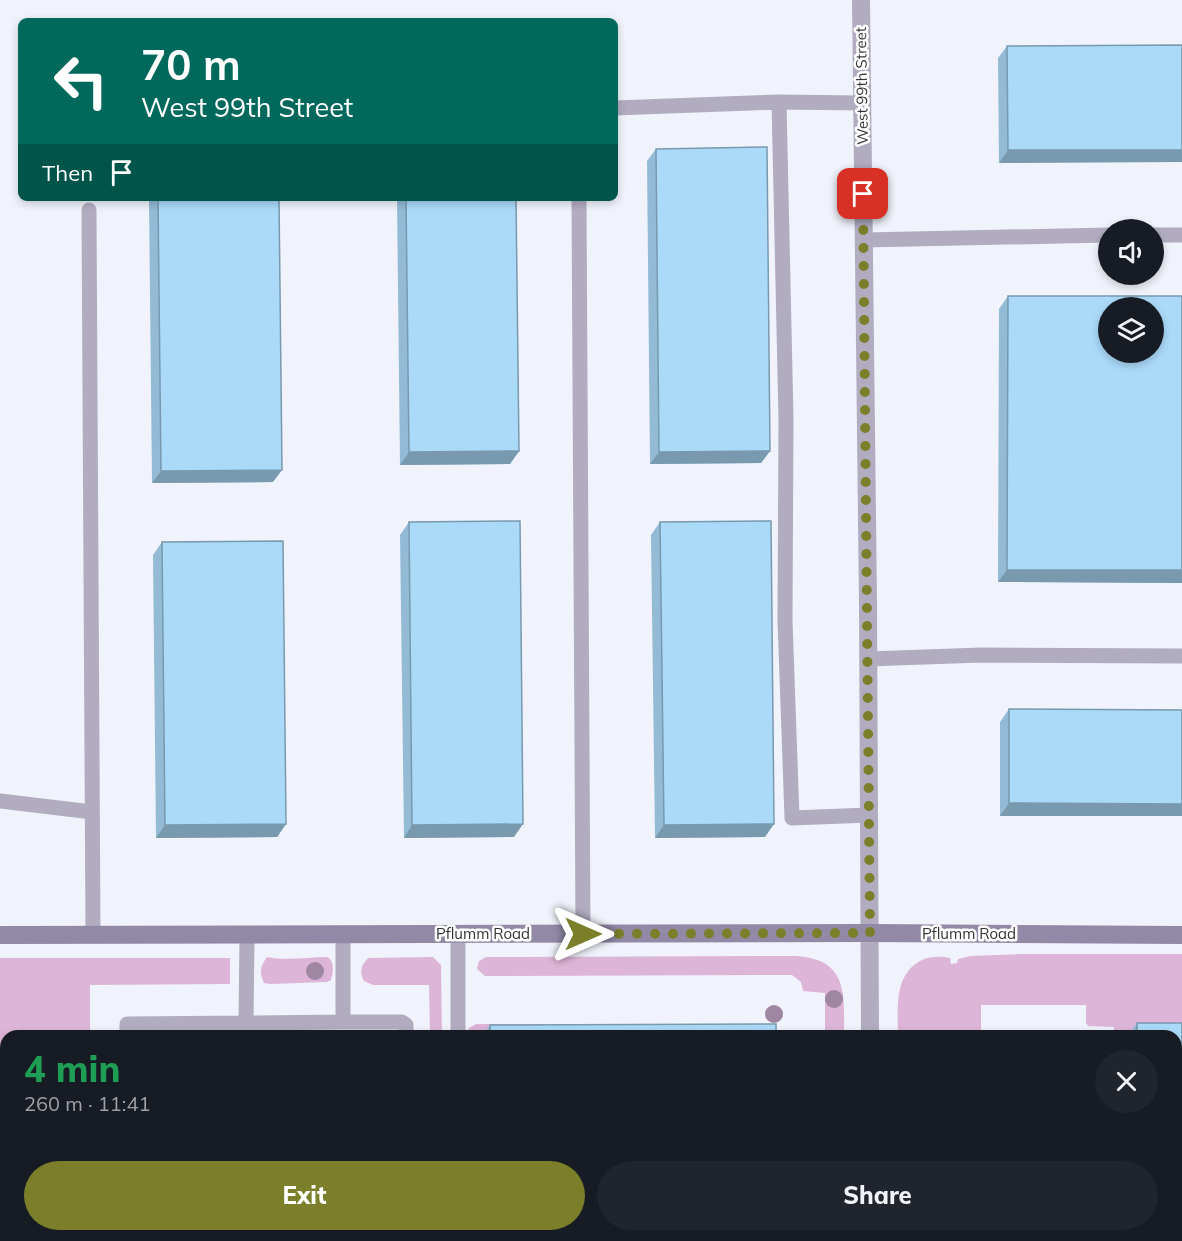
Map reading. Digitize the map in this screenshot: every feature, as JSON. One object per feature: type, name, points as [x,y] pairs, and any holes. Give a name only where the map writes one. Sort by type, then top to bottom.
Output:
[{"type":"main road","name":"Pflumm Road","points":[[0,935],[870,933],[1182,935]]},
{"type":"street","name":"West 99th Street","points":[[861,0],[870,1030]]},
{"type":"lane","points":[[618,108],[779,102],[862,103]]},
{"type":"lane","points":[[779,102],[786,418],[786,620],[792,818],[869,814]]},
{"type":"lane","points":[[579,201],[583,934]]},
{"type":"lane","points":[[88,210],[93,935]]},
{"type":"lane","points":[[864,240],[1098,235]]},
{"type":"lane","points":[[1164,235],[1182,235]]},
{"type":"lane","points":[[868,659],[981,655],[1182,656]]},
{"type":"lane","points":[[0,801],[92,812]]},
{"type":"lane","points":[[343,934],[343,1022]]},
{"type":"lane","points":[[458,934],[458,1030]]},
{"type":"lane","points":[[246,1023],[247,935]]},
{"type":"lane","points":[[127,1030],[127,1024],[196,1030],[246,1023],[343,1022],[402,1023],[406,1025],[406,1030]]},
{"type":"shaded area","points":[[1182,954],[1182,1030],[1114,1030],[1114,1027],[1088,1026],[1086,1005],[981,1005],[981,1030],[898,1030],[899,993],[906,974],[913,966],[932,957],[950,958],[951,964],[957,963],[958,959],[970,956]]},
{"type":"shaded area","points":[[797,956],[814,959],[826,964],[835,972],[840,982],[843,994],[844,1030],[825,1030],[825,993],[803,991],[801,982],[792,975],[485,976],[477,969],[479,961],[486,957]]},
{"type":"shaded area","points":[[267,957],[290,959],[328,957],[333,965],[331,980],[327,982],[264,983],[261,970]]},
{"type":"shaded area","points":[[433,957],[441,965],[442,1030],[430,1030],[429,985],[373,985],[364,981],[361,971],[368,958]]},
{"type":"shaded area","points":[[0,958],[230,958],[230,984],[90,985],[90,1030],[0,1030]]},
{"type":"shaded area","points":[[476,1024],[542,1024],[542,1030],[468,1030]]},
{"type":"building","points":[[1182,45],[1182,150],[1008,150],[1007,46]]},
{"type":"building","points":[[767,147],[770,451],[659,452],[656,149]]},
{"type":"building","points":[[158,201],[279,201],[282,470],[161,471]]},
{"type":"building","points":[[406,201],[516,201],[519,451],[409,452]]},
{"type":"building","points":[[1008,296],[1182,296],[1182,570],[1007,570]]},
{"type":"building","points":[[520,521],[523,824],[412,825],[409,522]]},
{"type":"building","points":[[771,521],[774,824],[664,825],[660,522]]},
{"type":"building","points":[[283,541],[286,824],[165,825],[162,542]]},
{"type":"building","points":[[1009,709],[1182,710],[1182,804],[1009,803]]},
{"type":"building","points":[[1137,1023],[1182,1023],[1182,1030],[1137,1030]]},
{"type":"building","points":[[776,1024],[776,1030],[490,1030],[490,1025]]},
{"type":"route","points":[[583,934],[870,933],[863,194]]}]
